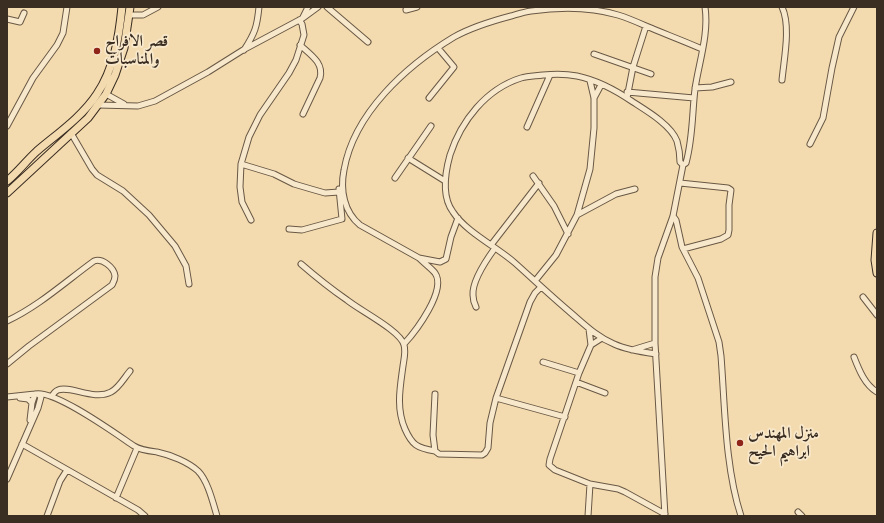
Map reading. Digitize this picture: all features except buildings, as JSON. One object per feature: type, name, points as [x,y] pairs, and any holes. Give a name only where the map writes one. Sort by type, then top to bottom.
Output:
[{"type":"main road","points":[[7,181],[88,106],[103,84],[117,45],[122,7]]},
{"type":"main road","points":[[7,192],[88,118],[106,94],[121,60],[130,7]]},
{"type":"main road","points":[[42,148],[49,155]]},
{"type":"main road","points":[[877,233],[875,260],[877,273]]},
{"type":"street","points":[[7,126],[32,78],[57,45],[63,33],[68,7]]},
{"type":"street","points":[[129,15],[142,15],[158,7]]},
{"type":"street","points":[[243,50],[255,31],[259,7]]},
{"type":"street","points":[[251,220],[242,202],[240,187],[241,164],[249,137],[260,115],[289,74],[296,60],[304,35],[301,19],[308,7]]},
{"type":"street","points":[[98,105],[138,106],[155,101],[208,72],[243,50],[301,19],[318,7]]},
{"type":"street","points":[[327,7],[368,42]]},
{"type":"street","points":[[406,10],[417,7]]},
{"type":"street","points":[[665,515],[655,343],[655,277],[658,258],[672,216],[683,165],[686,162],[692,138],[695,88],[706,24],[705,7]]},
{"type":"street","points":[[782,7],[785,13],[786,31],[782,80]]},
{"type":"street","points":[[810,144],[823,118],[839,37],[854,7]]},
{"type":"street","points":[[289,230],[302,230],[342,219],[339,192],[350,146],[371,109],[421,60],[455,37],[472,29],[531,11],[585,9],[620,15],[702,49]]},
{"type":"street","points":[[7,19],[20,22],[24,13]]},
{"type":"street","points":[[627,98],[633,67],[646,26]]},
{"type":"street","points":[[300,45],[319,64],[322,72],[303,114]]},
{"type":"street","points":[[429,98],[454,67],[438,48]]},
{"type":"street","points":[[594,54],[651,74]]},
{"type":"street","points":[[527,127],[550,74]]},
{"type":"street","points":[[656,354],[631,350],[615,345],[590,329],[540,287],[510,258],[453,213],[448,204],[445,181],[448,161],[455,141],[471,114],[482,102],[507,83],[522,77],[550,74],[576,76],[602,85],[627,98],[650,113],[669,129],[677,142],[680,162],[683,165]]},
{"type":"street","points":[[535,281],[556,255],[568,234],[577,215],[590,169],[594,128],[594,98],[590,81]]},
{"type":"street","points":[[695,88],[712,87],[731,82]]},
{"type":"street","points":[[594,98],[602,85]]},
{"type":"street","points":[[627,92],[694,98]]},
{"type":"street","points":[[106,94],[124,105]]},
{"type":"street","points":[[395,178],[431,126]]},
{"type":"street","points":[[71,133],[97,175],[123,191],[150,215],[175,246],[186,266],[189,284]]},
{"type":"street","points":[[408,158],[445,181]]},
{"type":"street","points":[[241,164],[274,174],[294,184],[310,189],[325,193],[339,192]]},
{"type":"street","points":[[533,176],[554,206],[568,234]]},
{"type":"street","points":[[342,183],[344,199],[349,214],[360,226],[419,258],[436,274],[438,287],[436,296],[416,331],[404,344]]},
{"type":"street","points":[[476,308],[472,294],[493,246],[539,183]]},
{"type":"street","points":[[680,183],[728,188],[731,190],[728,235],[721,240],[683,250]]},
{"type":"street","points":[[577,215],[616,194],[635,189]]},
{"type":"street","points":[[672,216],[676,220],[683,250],[698,278],[719,342],[730,457],[736,500],[742,516]]},
{"type":"street","points":[[419,258],[440,262],[446,259],[451,237],[458,218]]},
{"type":"street","points":[[7,321],[20,315],[45,298],[94,261],[99,259],[102,260],[114,274],[115,278],[112,285],[7,364]]},
{"type":"street","points":[[301,264],[348,302],[386,326],[401,339],[404,344],[405,354],[399,389],[398,406],[401,421],[412,442],[422,449],[435,451],[439,454],[482,455],[485,453],[488,448],[490,423],[496,398],[530,302],[540,287]]},
{"type":"street","points":[[863,297],[877,315]]},
{"type":"street","points":[[590,329],[591,345],[579,373],[549,466],[554,470],[590,484],[618,489],[665,515]]},
{"type":"street","points":[[591,345],[602,338]]},
{"type":"street","points":[[631,350],[655,343]]},
{"type":"street","points":[[854,357],[863,377],[872,389],[877,392]]},
{"type":"street","points":[[543,362],[579,373]]},
{"type":"street","points":[[52,396],[56,390],[60,389],[83,393],[105,394],[118,387],[130,371]]},
{"type":"street","points":[[576,382],[605,393]]},
{"type":"street","points":[[7,397],[39,393],[52,396],[76,409],[137,448],[176,458],[198,471],[206,484],[217,516]]},
{"type":"street","points":[[35,394],[40,396],[41,400]]},
{"type":"street","points":[[29,427],[32,403],[35,394]]},
{"type":"street","points":[[435,394],[435,451]]},
{"type":"street","points":[[7,479],[41,400],[45,396],[52,396]]},
{"type":"street","points":[[7,397],[28,399],[32,403]]},
{"type":"street","points":[[496,398],[565,417]]},
{"type":"street","points":[[22,444],[138,510],[145,516]]},
{"type":"street","points":[[116,498],[137,448]]},
{"type":"street","points":[[46,516],[67,470]]},
{"type":"street","points":[[588,516],[590,484]]},
{"type":"place","name":"قصر الافراح والمناسبات","points":[[97,51]]},
{"type":"place","name":"منزل المهندس ابراهيم الحيح","points":[[740,443]]}]
